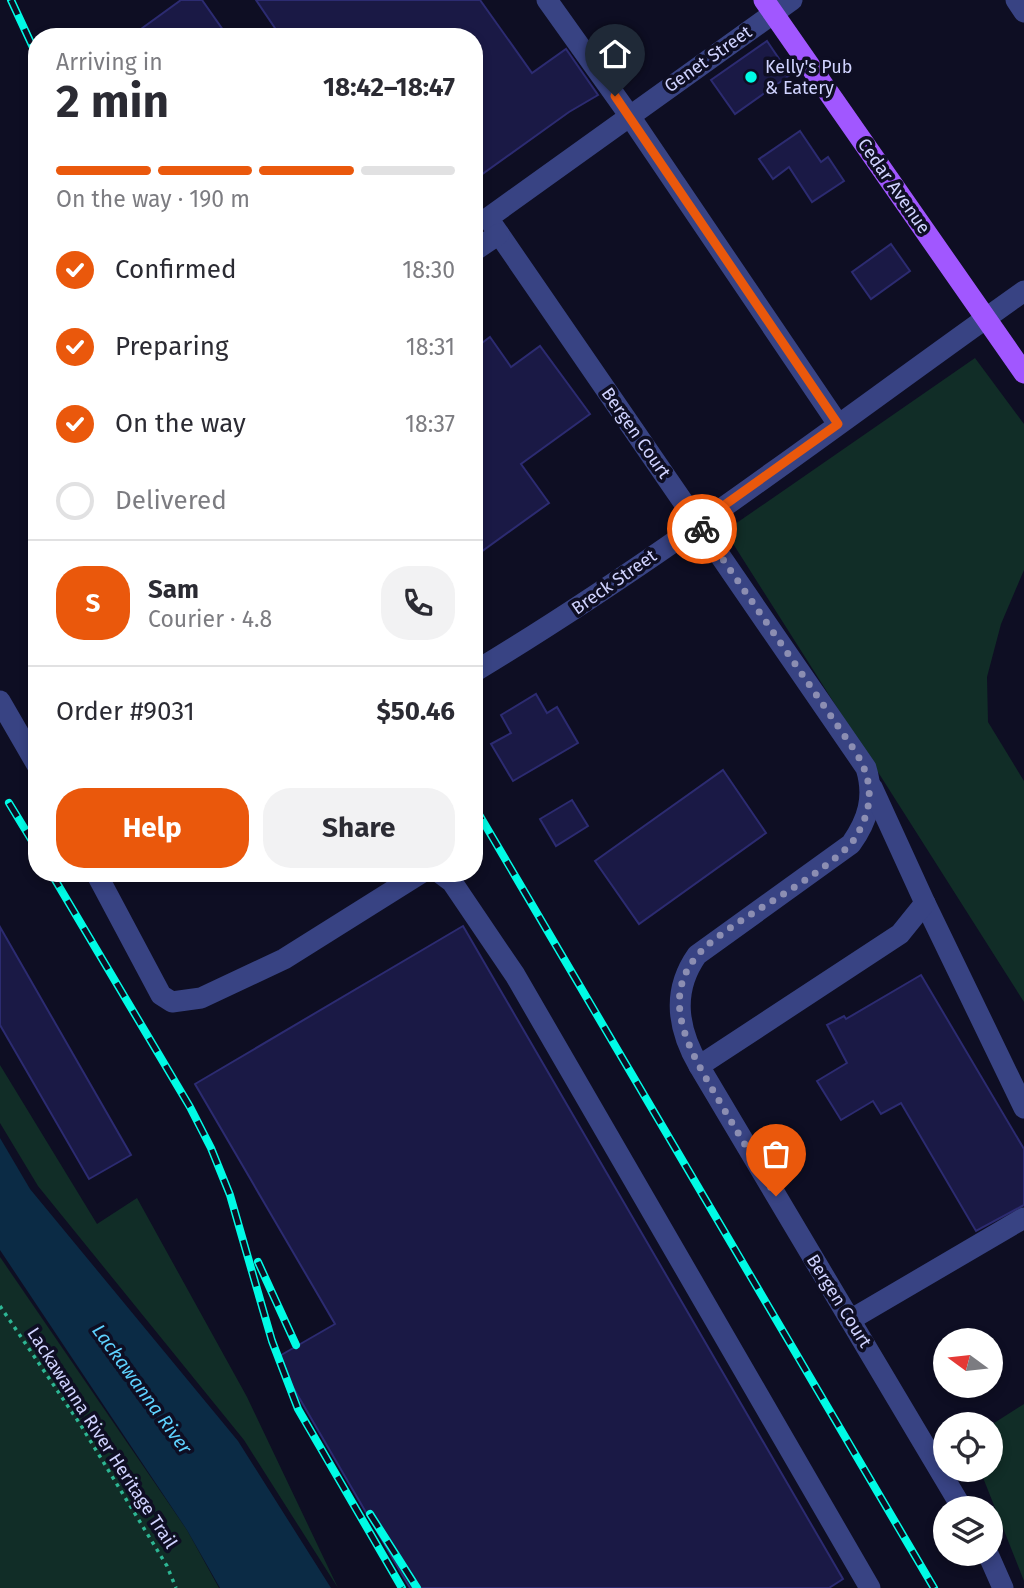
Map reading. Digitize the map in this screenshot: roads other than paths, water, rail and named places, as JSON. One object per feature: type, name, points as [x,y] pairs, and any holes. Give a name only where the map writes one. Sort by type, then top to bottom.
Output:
[{"type":"main road","name":"Cedar Avenue","points":[[768,7],[1024,373]]},
{"type":"street","points":[[547,0],[629,115],[838,424]]},
{"type":"street","name":"Genet Street","points":[[483,240],[494,226],[629,115],[768,7],[792,0]]},
{"type":"street","points":[[1016,0],[1024,12]]},
{"type":"street","name":"Bergen Court","points":[[494,226],[866,768],[871,786],[865,822],[851,844],[714,940],[688,968],[679,1003],[680,1019],[699,1066],[955,1496]]},
{"type":"street","name":"Breck Street","points":[[483,667],[547,628],[698,524],[1024,291]]},
{"type":"street","points":[[0,701],[28,749]]},
{"type":"street","points":[[871,786],[1024,1108]]},
{"type":"street","points":[[101,882],[161,995],[172,1002],[201,998],[284,959],[407,882]]},
{"type":"street","points":[[452,882],[515,975],[870,1588]]},
{"type":"street","points":[[699,1066],[900,934],[925,903]]},
{"type":"street","points":[[850,1320],[1024,1218]]},
{"type":"street","points":[[993,1566],[1003,1588]]},
{"type":"water","name":"Lackawanna River","points":[[0,1138],[30,1189],[238,1441],[331,1588],[220,1588],[187,1530],[0,1250]]},
{"type":"railway","points":[[11,0],[28,37]]},
{"type":"railway","points":[[9,803],[28,834]]},
{"type":"railway","points":[[483,821],[934,1588]]},
{"type":"railway","points":[[56,882],[190,1107],[211,1148],[230,1195],[272,1341],[298,1409],[402,1588]]},
{"type":"railway","points":[[258,1262],[296,1345]]},
{"type":"railway","points":[[370,1514],[417,1588]]},
{"type":"place","name":"Kelly's Pub & Eatery","points":[[751,77]]}]
